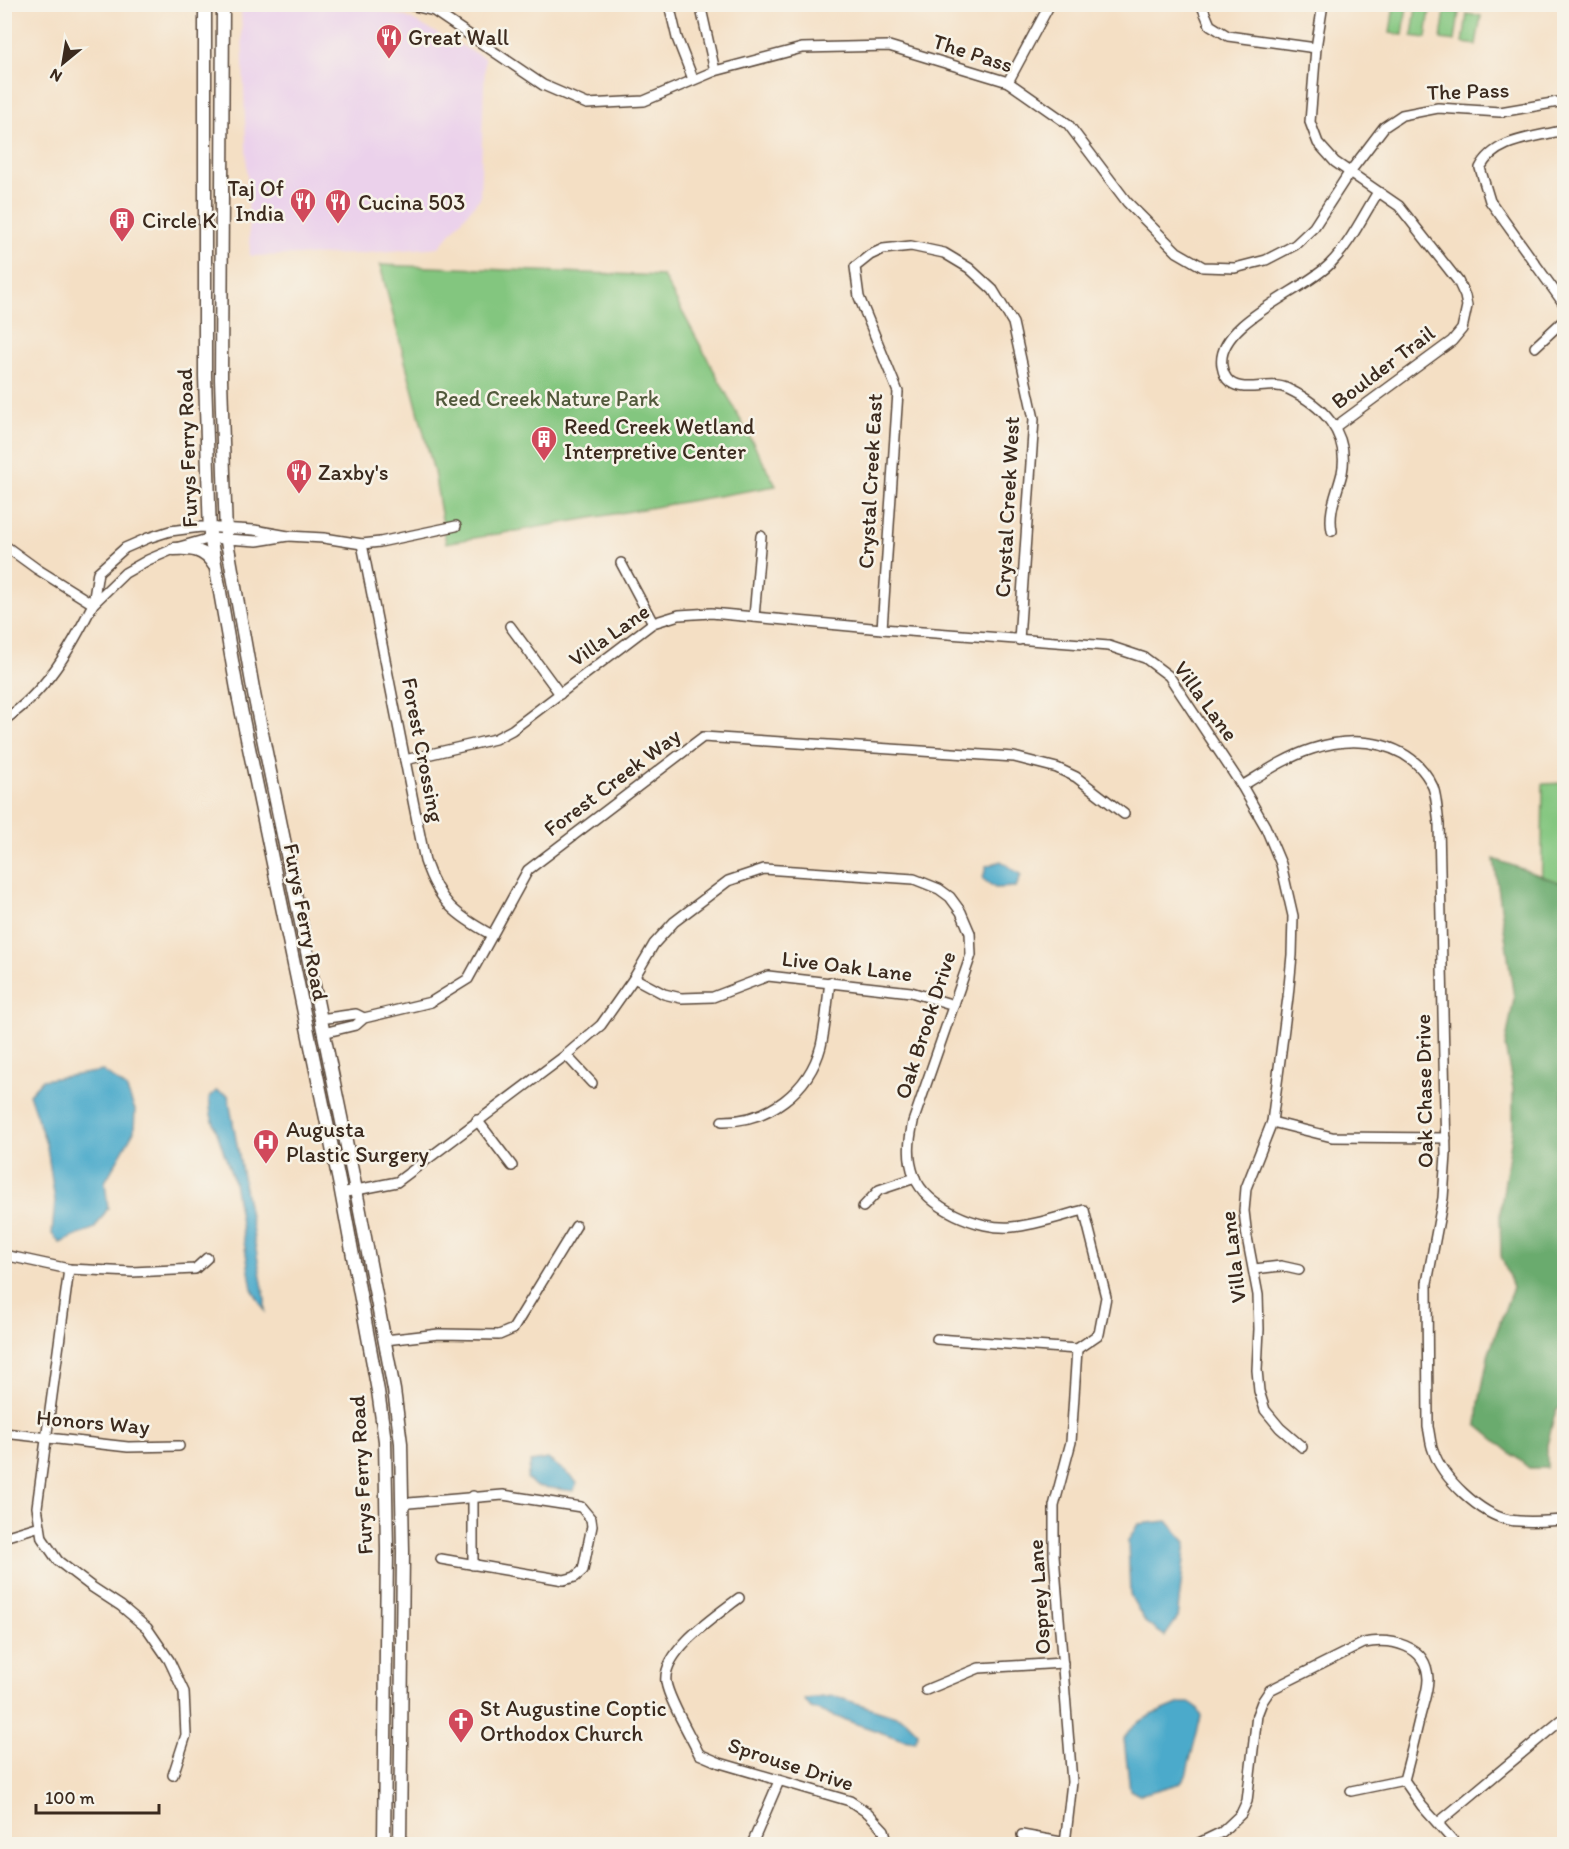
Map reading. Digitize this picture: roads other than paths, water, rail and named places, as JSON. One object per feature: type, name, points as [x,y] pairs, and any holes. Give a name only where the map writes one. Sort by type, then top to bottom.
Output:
[{"type":"main road","name":"Furys Ferry Road","points":[[205,4],[205,376],[210,533],[238,695],[341,1193],[378,1391],[385,1441],[387,1549],[384,1845]]},
{"type":"main road","name":"Furys Ferry Road","points":[[224,6],[221,379],[227,534],[254,694],[385,1340],[401,1443],[400,1845]]},
{"type":"main road","points":[[205,259],[221,259]]},
{"type":"main road","points":[[174,549],[189,548],[201,551],[216,568]]},
{"type":"street","name":"The Pass","points":[[406,4],[434,11],[543,86],[587,104],[644,101],[715,71],[802,48],[889,46],[1008,82],[1068,124],[1126,202],[1177,252],[1203,267],[1235,268],[1266,260],[1295,245],[1314,227],[1349,173],[1384,127],[1402,115],[1438,108],[1500,112],[1564,101]]},
{"type":"street","points":[[669,4],[677,38],[693,80]]},
{"type":"street","points":[[700,4],[715,71]]},
{"type":"street","points":[[1008,82],[1050,4]]},
{"type":"street","points":[[1201,4],[1210,25],[1228,36],[1316,48]]},
{"type":"street","name":"Boulder Trail","points":[[1323,4],[1316,48],[1310,122],[1318,143],[1335,162],[1349,173],[1399,206],[1458,281],[1467,306],[1461,329],[1452,341],[1335,427]]},
{"type":"street","points":[[1564,130],[1517,141],[1493,150],[1485,158],[1480,168],[1490,201],[1564,304]]},
{"type":"street","points":[[1332,531],[1330,520],[1342,472],[1340,436],[1335,427],[1326,414],[1309,400],[1284,387],[1272,385],[1241,387],[1231,383],[1226,378],[1221,353],[1235,332],[1250,319],[1330,264],[1378,192]]},
{"type":"street","name":"Crystal Creek West","points":[[883,249],[911,246],[944,253],[969,268],[993,290],[1013,323],[1034,419],[1019,640]]},
{"type":"street","name":"Crystal Creek East","points":[[882,629],[898,392],[859,297],[855,267],[870,255],[883,249]]},
{"type":"street","points":[[1535,347],[1564,320]]},
{"type":"street","points":[[4,720],[46,683],[72,644],[93,604],[125,573],[148,560],[210,533],[227,534],[257,541],[288,537],[324,538],[362,544],[456,526]]},
{"type":"street","points":[[93,604],[98,572],[120,553],[148,538],[170,531],[201,527],[210,533]]},
{"type":"street","points":[[754,617],[761,536]]},
{"type":"street","name":"Forest Crossing","points":[[362,544],[425,861],[432,880],[451,909],[492,935]]},
{"type":"street","points":[[4,545],[93,604]]},
{"type":"street","points":[[120,553],[132,569]]},
{"type":"street","points":[[621,563],[653,623]]},
{"type":"street","name":"Villa Lane","points":[[405,760],[495,738],[512,730],[653,623],[679,615],[711,612],[882,629],[1109,646],[1144,658],[1169,676],[1242,786],[1264,826],[1281,864],[1293,916],[1288,997],[1272,1122],[1246,1188],[1244,1211],[1254,1269],[1259,1329],[1257,1370],[1259,1391],[1265,1410],[1280,1428],[1302,1447]]},
{"type":"street","points":[[510,626],[560,694]]},
{"type":"street","name":"Forest Creek Way","points":[[323,1033],[356,1026],[364,1018],[431,1002],[468,979],[528,870],[703,737],[1014,757],[1057,768],[1076,777],[1124,814]]},
{"type":"street","name":"Oak Chase Drive","points":[[1242,786],[1282,762],[1312,749],[1331,744],[1381,744],[1414,760],[1434,789],[1439,824],[1446,1138],[1443,1198],[1427,1283],[1428,1427],[1433,1450],[1448,1476],[1467,1497],[1486,1512],[1507,1520],[1528,1522],[1564,1520]]},
{"type":"street","name":"Oak Brook Drive","points":[[341,1193],[397,1182],[566,1055],[601,1025],[634,978],[654,944],[674,922],[728,881],[764,869],[914,879],[939,889],[950,897],[961,912],[970,933],[971,955],[913,1122],[908,1145],[915,1178],[937,1203],[965,1220],[981,1226],[1012,1227],[1084,1210],[1106,1297],[1100,1334],[1077,1349]]},
{"type":"street","name":"Live Oak Lane","points":[[634,978],[664,993],[681,998],[713,998],[768,976],[911,992],[954,1005]]},
{"type":"street","points":[[723,1121],[739,1121],[770,1111],[783,1103],[798,1087],[810,1070],[820,1048],[830,982]]},
{"type":"street","name":"Forest Creek Way","points":[[320,1019],[356,1014],[364,1018]]},
{"type":"street","points":[[566,1055],[592,1083]]},
{"type":"street","points":[[477,1120],[512,1166]]},
{"type":"street","points":[[1272,1122],[1332,1137],[1446,1138]]},
{"type":"street","points":[[863,1207],[879,1190],[915,1178]]},
{"type":"street","points":[[385,1340],[439,1334],[499,1335],[513,1329],[576,1226]]},
{"type":"street","points":[[4,1255],[69,1269],[132,1272],[195,1269],[207,1258]]},
{"type":"street","points":[[1254,1269],[1281,1266],[1299,1270]]},
{"type":"street","points":[[69,1269],[37,1507],[42,1539],[58,1561],[121,1606],[147,1628],[169,1660],[184,1692],[186,1735],[173,1774]]},
{"type":"street","points":[[937,1339],[1077,1349]]},
{"type":"street","name":"Osprey Lane","points":[[1068,1844],[1072,1782],[1054,1555],[1054,1506],[1071,1442],[1077,1349]]},
{"type":"street","name":"Honors Way","points":[[4,1433],[128,1447],[179,1446]]},
{"type":"street","points":[[402,1506],[409,1503],[503,1496],[581,1508],[591,1519],[592,1526],[583,1570],[574,1577],[564,1580],[441,1559]]},
{"type":"street","points":[[473,1497],[473,1565]]},
{"type":"street","points":[[4,1537],[40,1526]]},
{"type":"street","name":"Sprouse Drive","points":[[739,1598],[675,1652],[667,1666],[666,1682],[670,1695],[699,1754],[720,1763],[850,1801],[868,1813],[884,1830],[888,1845]]},
{"type":"street","points":[[1197,1845],[1222,1832],[1241,1814],[1247,1801],[1257,1715],[1270,1690],[1364,1642],[1381,1640],[1397,1642],[1415,1651],[1424,1664],[1428,1678],[1426,1693],[1404,1780],[1422,1806],[1456,1845]]},
{"type":"street","points":[[926,1690],[979,1668],[1063,1663]]},
{"type":"street","points":[[1438,1823],[1564,1718]]},
{"type":"street","points":[[1351,1791],[1404,1780]]},
{"type":"street","points":[[752,1845],[779,1781]]},
{"type":"street","points":[[1022,1835],[1068,1844]]},
{"type":"water","points":[[1001,861],[1021,875],[1016,887],[995,888],[983,879],[986,866]]},
{"type":"water","points":[[103,1071],[126,1088],[135,1110],[134,1131],[105,1182],[108,1208],[95,1228],[60,1243],[52,1234],[55,1201],[47,1147],[29,1094],[42,1080]]},
{"type":"water","points":[[216,1091],[228,1095],[265,1299],[265,1311],[252,1289],[234,1182],[211,1115],[209,1098]]},
{"type":"water","points":[[548,1459],[577,1483],[573,1491],[535,1486],[527,1478],[531,1462]]},
{"type":"water","points":[[1167,1521],[1186,1542],[1177,1619],[1165,1636],[1146,1623],[1130,1595],[1128,1541],[1138,1524]]},
{"type":"water","points":[[834,1696],[905,1719],[918,1732],[915,1742],[903,1740],[811,1708],[804,1699]]},
{"type":"water","points":[[1180,1703],[1191,1703],[1198,1708],[1201,1717],[1186,1776],[1181,1783],[1139,1795],[1130,1790],[1124,1739],[1133,1726],[1140,1721]]},
{"type":"place","name":"Great Wall","points":[[389,60]]},
{"type":"place","name":"Taj Of India","points":[[303,224]]},
{"type":"place","name":"Cucina 503","points":[[338,225]]},
{"type":"place","name":"Circle K","points":[[122,243]]},
{"type":"place","name":"Reed Creek Wetland Interpretive Center","points":[[544,462]]},
{"type":"place","name":"Zaxby's","points":[[299,495]]},
{"type":"place","name":"Augusta Plastic Surgery","points":[[266,1165]]},
{"type":"place","name":"St Augustine Coptic Orthodox Church","points":[[461,1744]]},
{"type":"park label","name":"Reed Creek Nature Park","points":[[547,398]]}]
